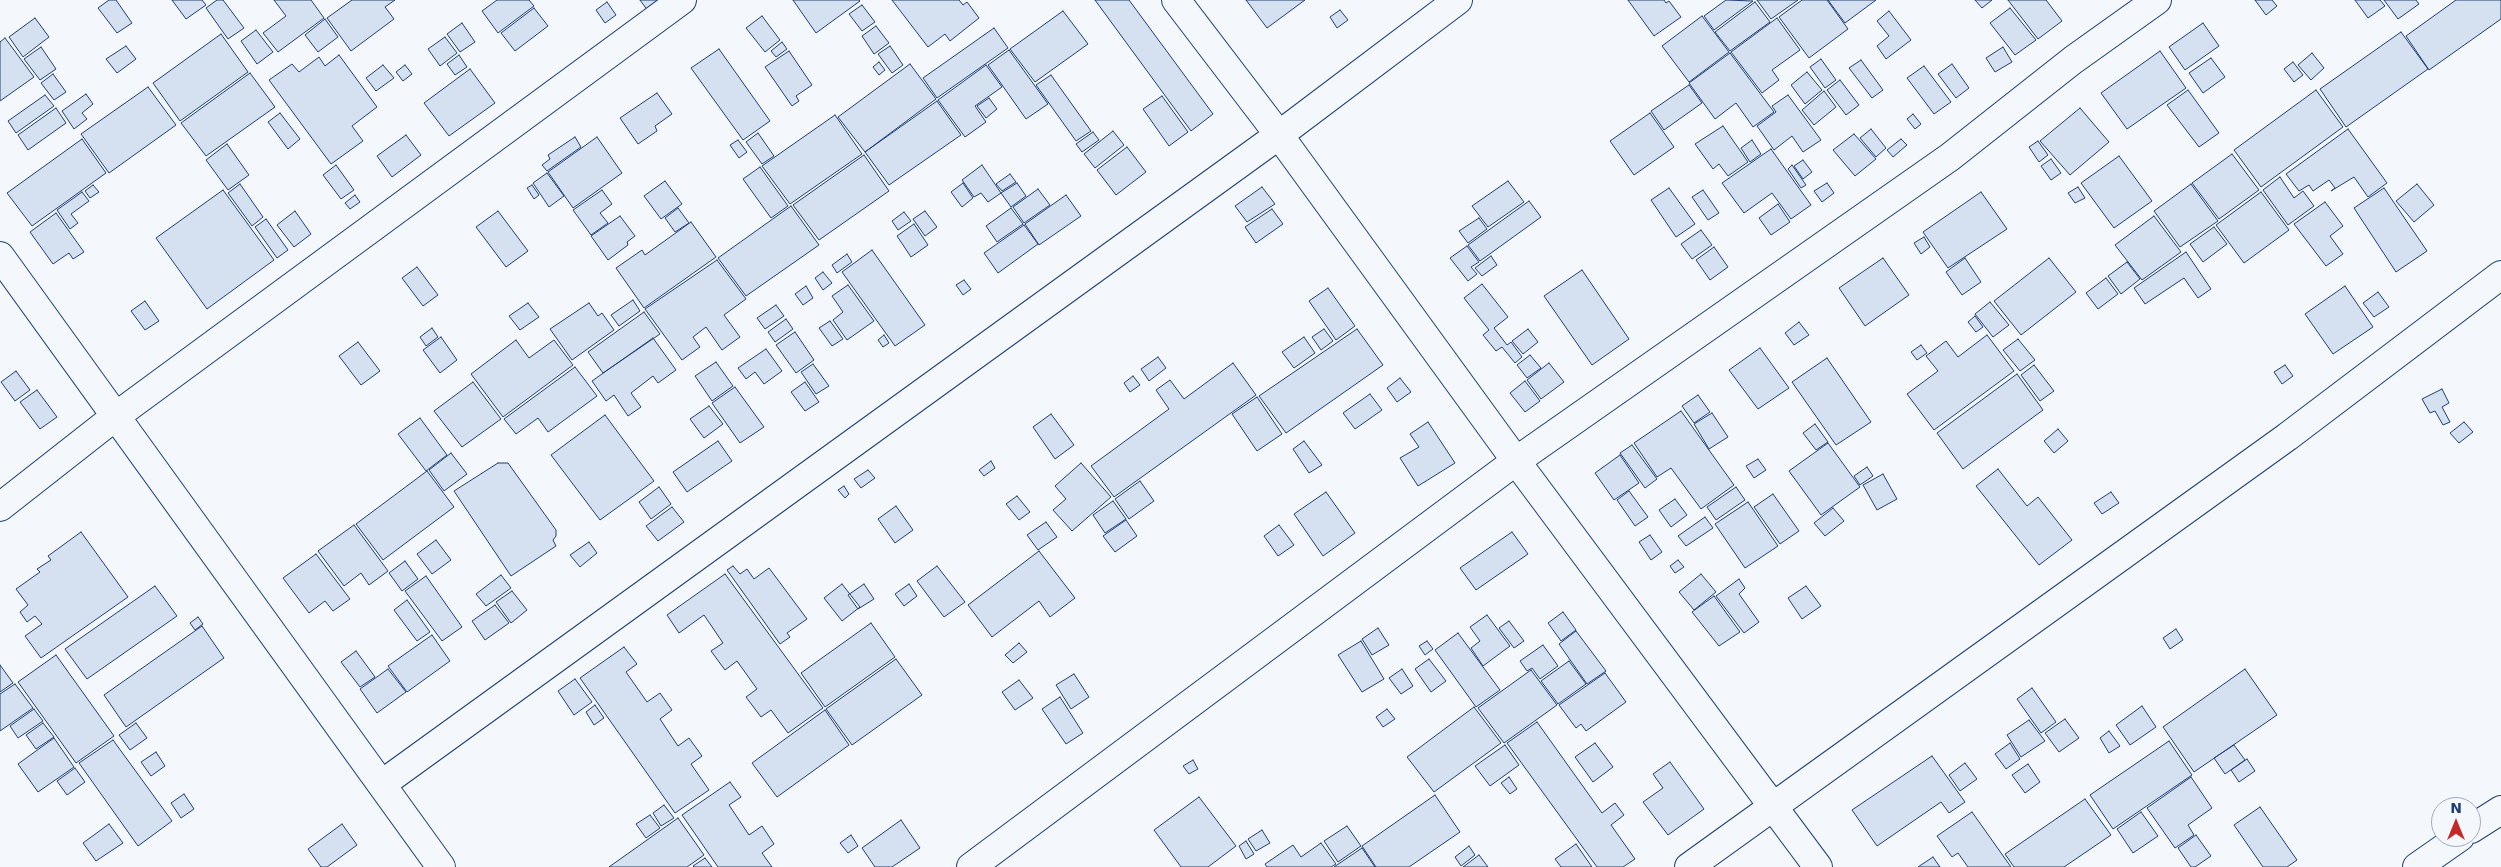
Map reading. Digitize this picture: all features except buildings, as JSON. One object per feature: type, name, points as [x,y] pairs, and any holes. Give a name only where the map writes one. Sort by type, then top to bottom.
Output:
[{"type":"street","points":[[0,507],[116,416],[682,0]]},
{"type":"street","points":[[1176,0],[1279,135],[1516,461],[1818,867]]},
{"type":"street","points":[[382,784],[1279,135],[1458,0]]},
{"type":"street","points":[[971,867],[1516,461],[1950,157],[2073,60],[2157,0]]},
{"type":"street","points":[[0,256],[441,867]]},
{"type":"street","points":[[1689,867],[2287,437],[2501,275]]},
{"type":"street","points":[[2481,823],[2501,810]]},
{"type":"street","points":[[2417,867],[2446,847]]}]
